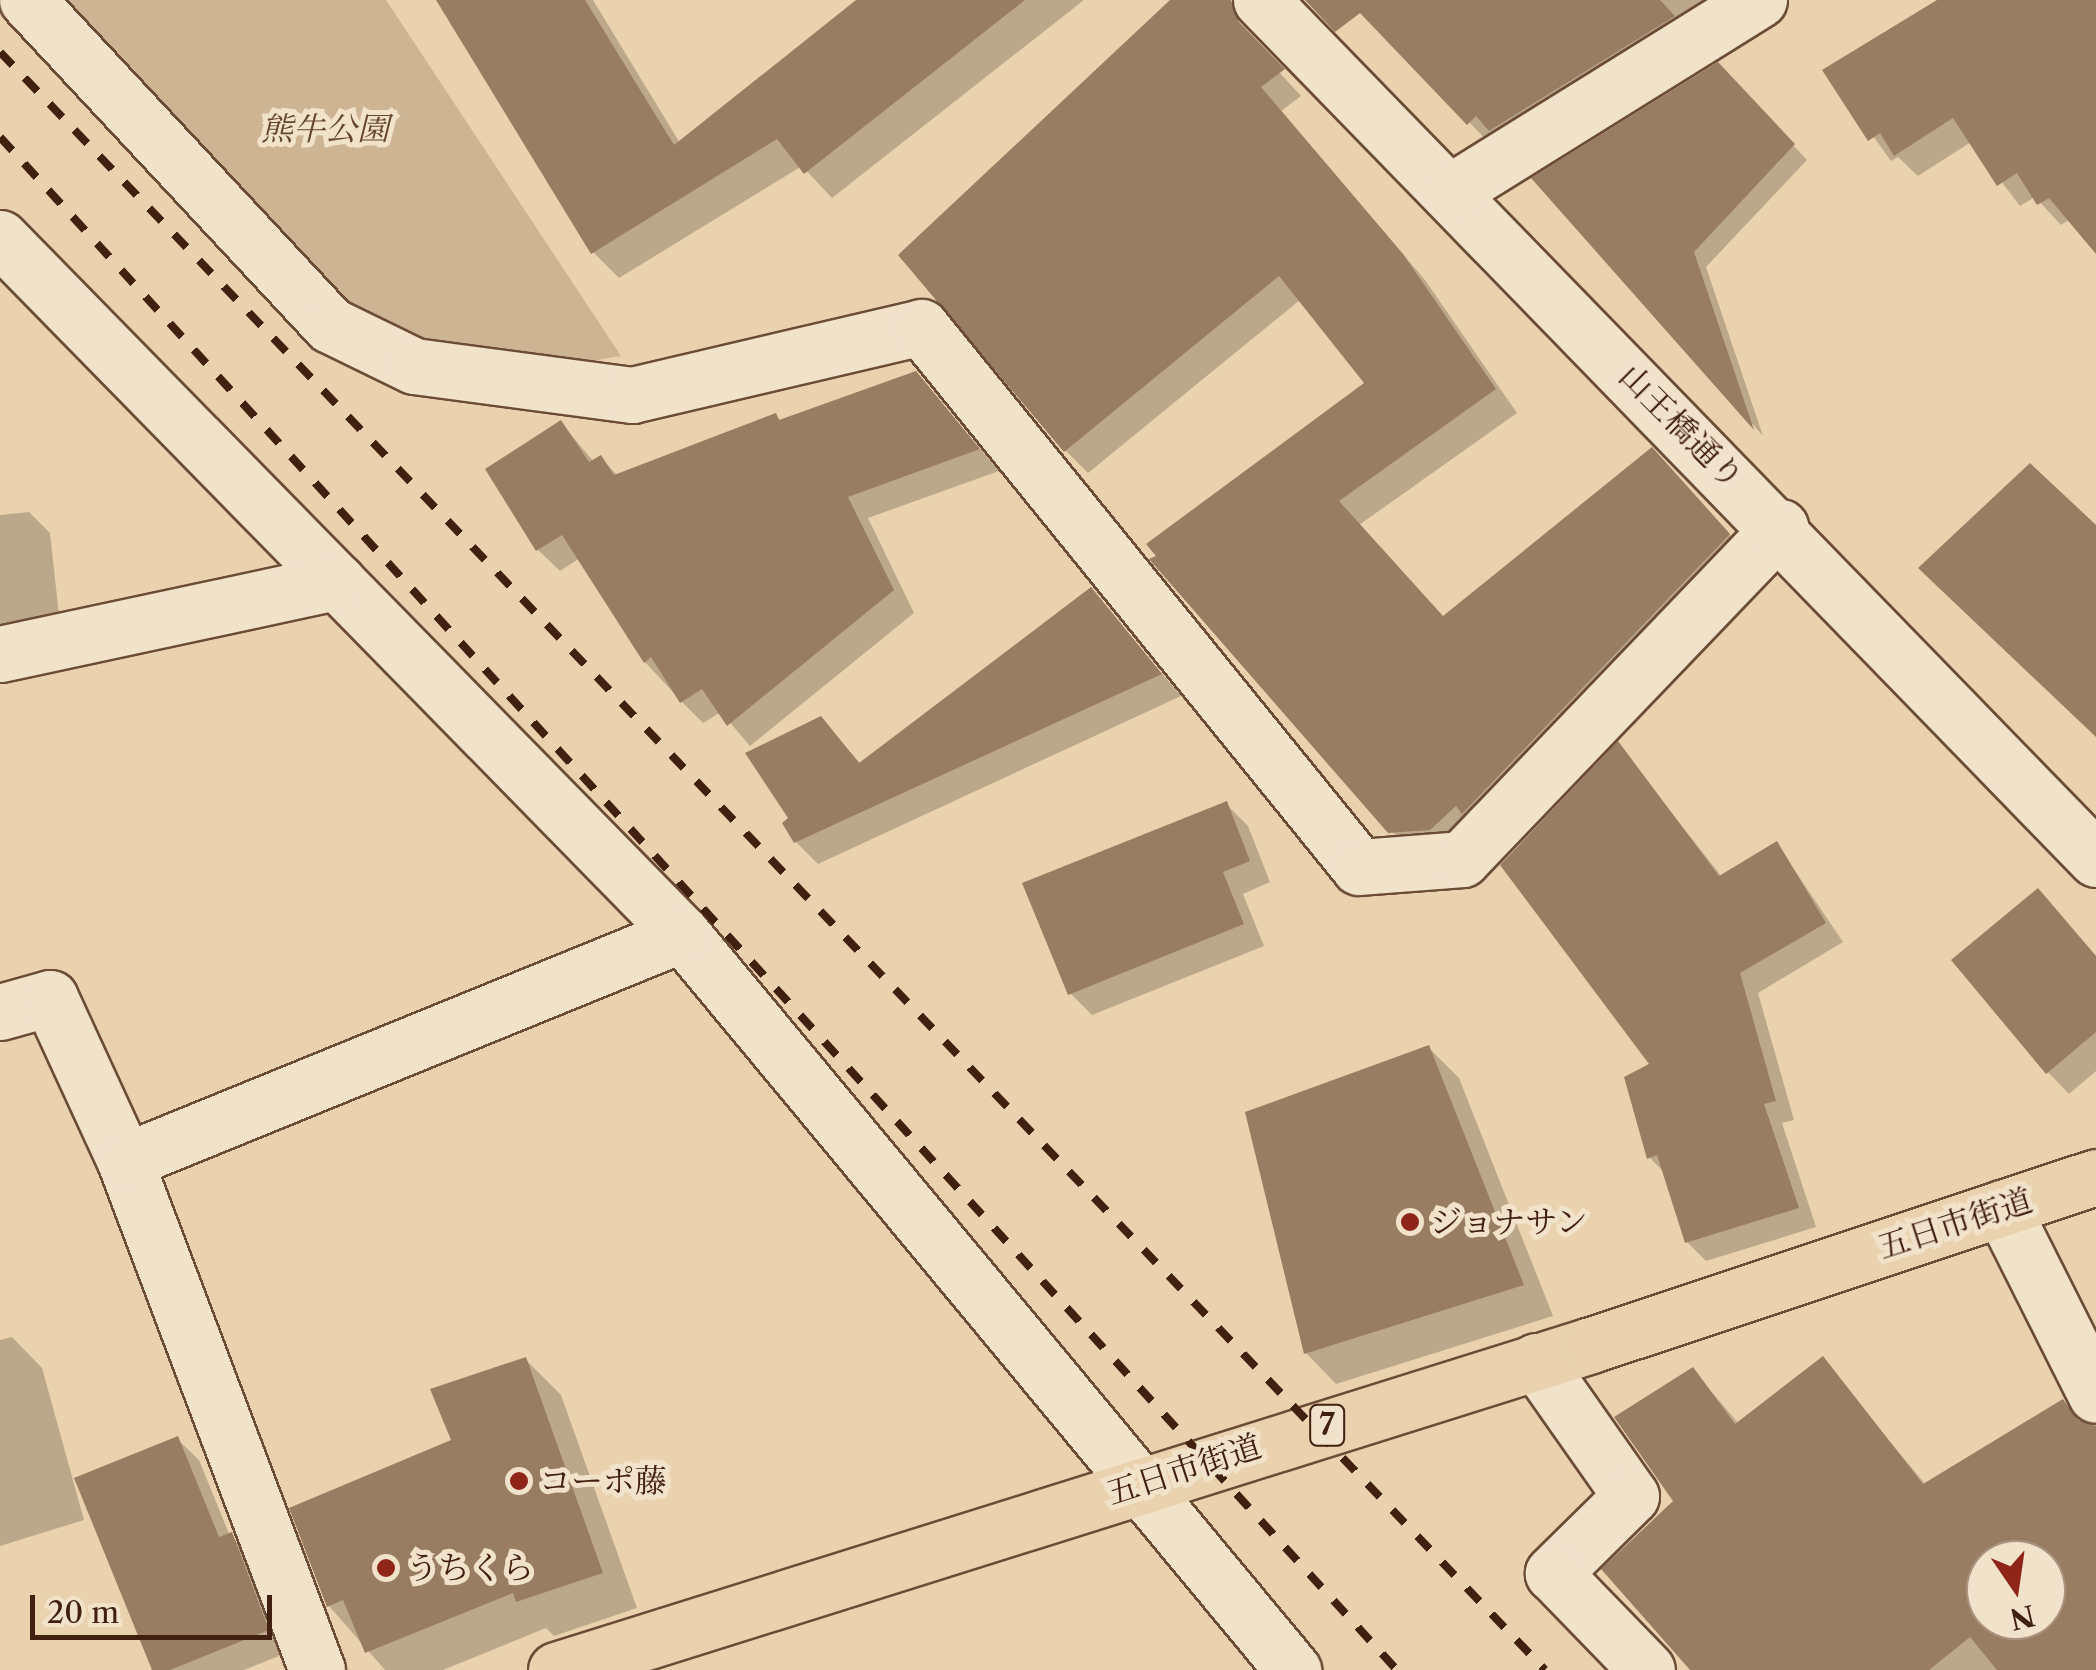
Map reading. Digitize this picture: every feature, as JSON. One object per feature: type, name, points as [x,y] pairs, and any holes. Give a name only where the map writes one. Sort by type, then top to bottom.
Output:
[{"type":"main road","name":"五日市街道","points":[[556,1670],[1536,1362],[2096,1176]]},
{"type":"street","points":[[27,0],[330,325],[414,366],[632,395],[921,327],[1010,442],[1359,867],[1462,859],[1780,527]]},
{"type":"street","name":"山王橋通り","points":[[1261,0],[1780,527],[2096,859]]},
{"type":"street","points":[[1450,192],[1759,0]]},
{"type":"street","points":[[0,238],[682,934],[1134,1486],[1293,1670]]},
{"type":"street","points":[[0,654],[337,582]]},
{"type":"street","points":[[125,1160],[682,934]]},
{"type":"street","points":[[0,1012],[50,998],[125,1160],[317,1670]]},
{"type":"street","points":[[2002,1208],[2096,1395]]},
{"type":"street","points":[[1536,1362],[1630,1496],[1553,1574],[1646,1670]]},
{"type":"green space","name":"熊牛公園","points":[[57,0],[386,0],[621,356],[432,387],[330,325]]},
{"type":"building","points":[[436,0],[585,0],[674,145],[856,0],[1025,0],[804,174],[777,139],[591,254]]},
{"type":"building","points":[[1170,0],[1231,0],[1239,22],[1285,69],[1261,87],[1403,254],[1496,389],[1339,501],[1443,616],[1652,447],[1730,534],[1462,814],[1456,806],[1430,830],[1388,833],[1149,559],[1156,556],[1146,544],[1364,383],[1279,276],[1064,452],[898,255]]},
{"type":"building","points":[[1305,0],[1660,0],[1675,16],[1489,131],[1476,116],[1467,125],[1360,13],[1335,32]]},
{"type":"building","points":[[1937,0],[2096,0],[2096,254],[2049,198],[2037,205],[2017,173],[1997,186],[1953,118],[1894,156],[1880,133],[1868,141],[1822,70]]},
{"type":"building","points":[[1718,62],[1795,144],[1694,252],[1754,430],[1531,178]]},
{"type":"building","points":[[916,371],[980,449],[848,497],[894,590],[727,726],[702,689],[680,703],[651,657],[644,663],[562,535],[536,551],[485,469],[561,420],[589,462],[601,455],[614,475],[776,413],[779,420]]},
{"type":"building","points":[[2030,463],[2096,525],[2096,737],[1918,568]]},
{"type":"building","points":[[1091,587],[1162,674],[794,843],[782,823],[788,818],[745,753],[821,716],[859,763]]},
{"type":"building","points":[[1618,741],[1719,876],[1777,841],[1826,923],[1740,973],[1776,1101],[1764,1104],[1799,1208],[1685,1243],[1657,1155],[1647,1159],[1624,1077],[1649,1064],[1500,865]]},
{"type":"building","points":[[1227,801],[1250,861],[1223,872],[1244,924],[1068,995],[1022,883]]},
{"type":"building","points":[[2038,888],[2096,956],[2096,1032],[2046,1074],[1951,960]]},
{"type":"building","points":[[1429,1045],[1524,1285],[1304,1354],[1245,1112]]},
{"type":"building","points":[[1823,1356],[1923,1484],[2063,1399],[2078,1420],[2096,1426],[2096,1670],[1997,1670],[1972,1640],[2066,1640],[2066,1540],[1966,1540],[1966,1640],[1929,1670],[1690,1670],[1601,1569],[1673,1501],[1614,1417],[1693,1367],[1735,1424]]},
{"type":"building","points":[[526,1357],[603,1573],[516,1602],[513,1593],[365,1653],[343,1600],[327,1607],[289,1508],[451,1440],[430,1389]]},
{"type":"building","points":[[178,1436],[219,1537],[232,1532],[269,1630],[170,1670],[152,1670],[74,1478]]},
{"type":"railway","points":[[0,52],[1545,1670]]},
{"type":"railway","points":[[0,137],[1397,1670]]},
{"type":"place","name":"ジョナサン","points":[[1410,1222]]},
{"type":"place","name":"コーポ藤","points":[[519,1481]]},
{"type":"place","name":"うちくら","points":[[386,1568]]}]
